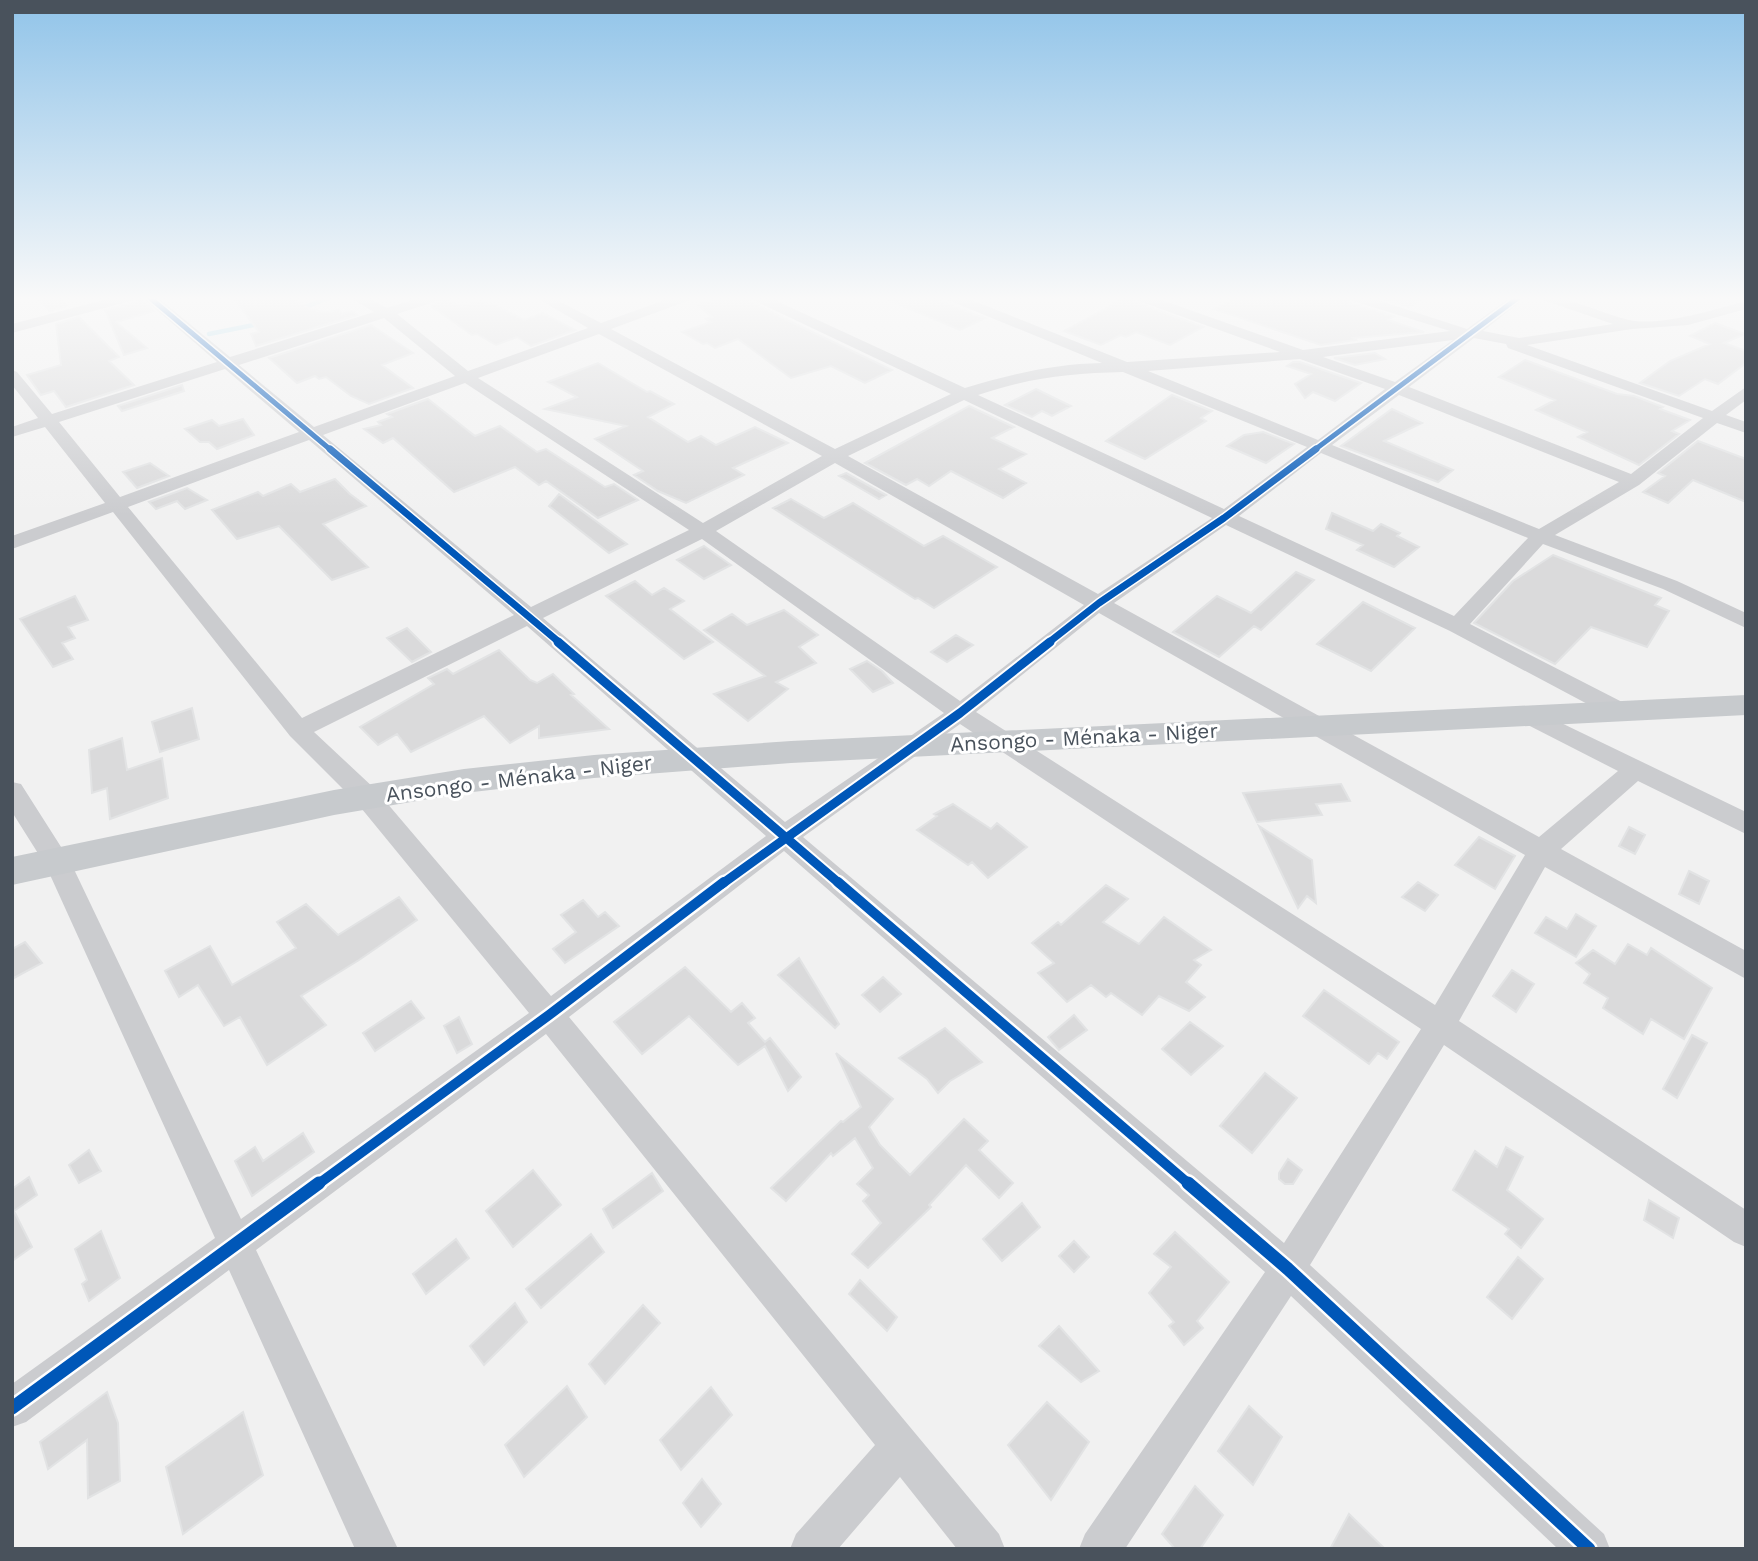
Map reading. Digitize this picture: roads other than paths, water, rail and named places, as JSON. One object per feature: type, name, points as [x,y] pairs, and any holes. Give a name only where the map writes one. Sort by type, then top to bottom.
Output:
[{"type":"main road","name":"Ansongo - Ménaka - Niger","points":[[12,871],[366,796],[530,772],[693,759],[1003,741],[1746,705]]},
{"type":"street","points":[[12,432],[209,370]]},
{"type":"street","points":[[235,370],[785,836],[1288,1269],[1589,1549]]},
{"type":"street","points":[[457,370],[704,531],[960,713],[1440,1025],[1746,1230]]},
{"type":"street","points":[[12,543],[485,370]]},
{"type":"street","points":[[677,370],[1746,965]]},
{"type":"street","points":[[913,370],[1457,626],[1618,710]]},
{"type":"street","points":[[298,730],[704,531],[835,456],[964,394],[1020,376],[1062,370]]},
{"type":"street","points":[[1137,370],[1539,536],[1670,584],[1746,621]]},
{"type":"street","points":[[1346,370],[1633,481]]},
{"type":"street","points":[[12,1408],[549,1015],[785,836],[960,713],[1099,603],[1224,518],[1423,370]]},
{"type":"street","points":[[1584,370],[1746,428]]},
{"type":"street","points":[[12,375],[298,730],[366,796],[549,1015],[984,1549]]},
{"type":"street","points":[[1457,626],[1539,536],[1633,481],[1746,392]]},
{"type":"street","points":[[1526,714],[1746,824]]},
{"type":"street","points":[[1100,1549],[1288,1269],[1440,1025],[1541,851],[1636,769]]},
{"type":"street","points":[[12,791],[57,861],[377,1549]]},
{"type":"street","points":[[811,1549],[900,1446]]}]
